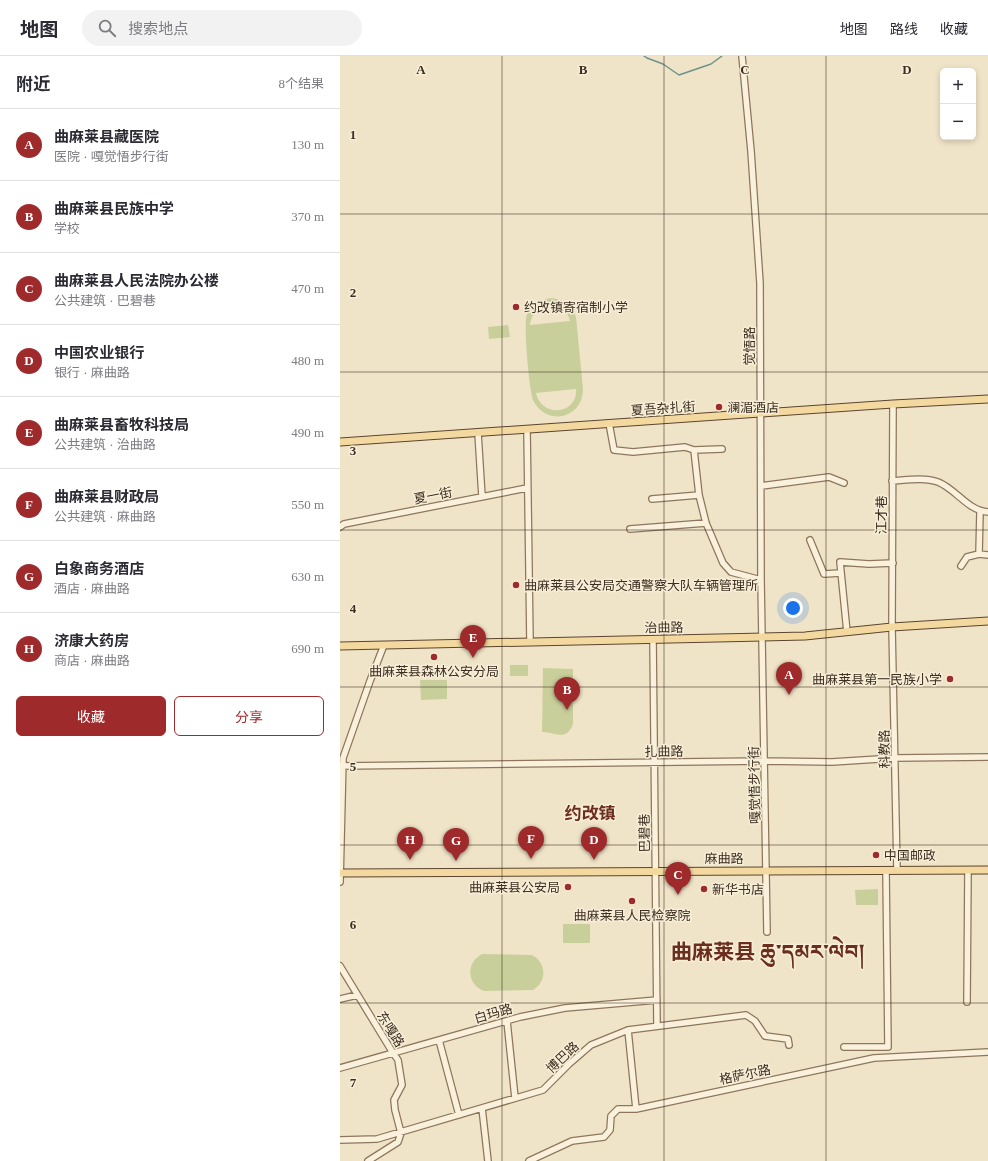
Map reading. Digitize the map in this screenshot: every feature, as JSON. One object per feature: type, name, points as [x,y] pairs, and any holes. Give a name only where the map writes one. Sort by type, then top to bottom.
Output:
[{"type":"main road","name":"夏吾杂扎街","points":[[340,442],[893,404],[988,399]]},
{"type":"main road","name":"治曲路","points":[[340,646],[805,636],[892,627],[988,621]]},
{"type":"main road","name":"麻曲路","points":[[340,873],[988,870]]},
{"type":"street","name":"觉悟路","points":[[742,56],[751,151],[760,283],[762,637]]},
{"type":"street","name":"江才巷","points":[[892,627],[893,404]]},
{"type":"street","points":[[609,423],[614,450],[633,452],[685,447],[694,450],[722,449]]},
{"type":"street","points":[[527,430],[530,642]]},
{"type":"street","points":[[478,433],[482,497]]},
{"type":"street","points":[[694,450],[699,495],[706,523],[723,564],[731,572],[761,580]]},
{"type":"street","points":[[761,486],[829,476],[844,483]]},
{"type":"street","points":[[892,481],[926,479],[940,483],[980,512],[988,512]]},
{"type":"street","name":"夏一街","points":[[342,525],[527,488]]},
{"type":"street","points":[[652,499],[699,495]]},
{"type":"street","points":[[979,554],[980,512]]},
{"type":"street","points":[[630,529],[706,523]]},
{"type":"street","points":[[810,540],[824,574],[841,573]]},
{"type":"street","points":[[961,566],[967,557],[979,554],[988,555]]},
{"type":"street","points":[[847,632],[840,562],[869,564],[893,563]]},
{"type":"street","name":"科教路","points":[[892,627],[897,870]]},
{"type":"street","name":"嘎觉悟步行街","points":[[762,637],[767,932]]},
{"type":"street","name":"巴碧巷","points":[[653,639],[657,1026]]},
{"type":"street","points":[[340,882],[342,756],[384,645]]},
{"type":"street","name":"扎曲路","points":[[341,766],[764,761],[832,762],[895,758],[988,757]]},
{"type":"street","points":[[844,1047],[888,1047],[886,870]]},
{"type":"street","points":[[967,1002],[968,870]]},
{"type":"street","name":"东嘎路","points":[[340,966],[356,995],[398,1060],[402,1085],[394,1100],[401,1133]]},
{"type":"street","points":[[340,999],[356,995]]},
{"type":"street","name":"白玛路","points":[[340,1068],[507,1021],[565,1008],[657,1000]]},
{"type":"street","name":"博巴路","points":[[340,1140],[377,1139],[543,1090],[569,1064],[592,1045],[628,1030],[746,1015],[755,1021],[765,1036],[788,1039],[789,1045]]},
{"type":"street","points":[[507,1021],[515,1098]]},
{"type":"street","points":[[628,1030],[636,1109]]},
{"type":"street","points":[[439,1040],[459,1115]]},
{"type":"street","name":"格萨尔路","points":[[530,1161],[572,1141],[604,1137],[610,1130],[611,1116],[618,1109],[636,1109],[867,1059],[988,1052]]},
{"type":"street","points":[[482,1108],[488,1161]]},
{"type":"street","points":[[368,1161],[398,1142],[401,1133]]},
{"type":"green space","points":[[552,298],[564,302],[570,307],[576,317],[583,389],[581,399],[577,407],[571,413],[563,416],[546,414],[539,409],[531,394],[526,342],[527,314],[534,305]],"holes":[[[549,305],[557,306],[563,309],[570,321],[530,325],[532,318],[538,309]],[[576,389],[575,397],[571,404],[566,408],[559,410],[552,410],[545,407],[536,393]]]},
{"type":"green space","points":[[508,325],[510,337],[489,339],[488,327]]},
{"type":"green space","points":[[510,665],[528,665],[528,676],[510,676]]},
{"type":"green space","points":[[543,668],[573,669],[573,724],[570,730],[563,735],[542,732]]},
{"type":"green space","points":[[420,680],[447,680],[447,699],[421,700]]},
{"type":"green space","points":[[878,889],[878,905],[856,905],[855,890]]},
{"type":"green space","points":[[563,924],[590,924],[590,943],[563,943]]},
{"type":"green space","points":[[482,954],[532,955],[537,958],[543,967],[543,978],[538,987],[533,990],[484,991],[474,984],[470,974],[473,963]]},
{"type":"waterway","points":[[644,56],[663,64],[679,75],[711,64],[722,56]]},
{"type":"place","name":"约改镇寄宿制小学","points":[[516,307]]},
{"type":"place","name":"澜湄酒店","points":[[719,407]]},
{"type":"place","name":"曲麻莱县公安局交通警察大队车辆管理所","points":[[516,585]]},
{"type":"place","name":"曲麻莱县森林公安分局","points":[[434,657]]},
{"type":"place","name":"曲麻莱县畜牧科技局","points":[[473,658]]},
{"type":"place","name":"曲麻莱县第一民族小学","points":[[950,679]]},
{"type":"place","name":"曲麻莱县藏医院","points":[[789,695]]},
{"type":"place","name":"曲麻莱县民族中学","points":[[567,710]]},
{"type":"place","name":"中国邮政","points":[[876,855]]},
{"type":"place","name":"曲麻莱县财政局","points":[[531,859]]},
{"type":"place","name":"济康大药房","points":[[410,860]]},
{"type":"place","name":"中国农业银行","points":[[594,860]]},
{"type":"place","name":"白象商务酒店","points":[[456,861]]},
{"type":"place","name":"曲麻莱县公安局","points":[[568,887]]},
{"type":"place","name":"新华书店","points":[[704,889]]},
{"type":"place","name":"曲麻莱县人民法院办公楼","points":[[678,895]]},
{"type":"place","name":"曲麻莱县人民检察院","points":[[632,901]]},
{"type":"district","name":"约改镇","points":[[590,813]]},
{"type":"district","name":"曲麻莱县 ཆུ་དམར་ལེབ།","points":[[768,952]]}]
